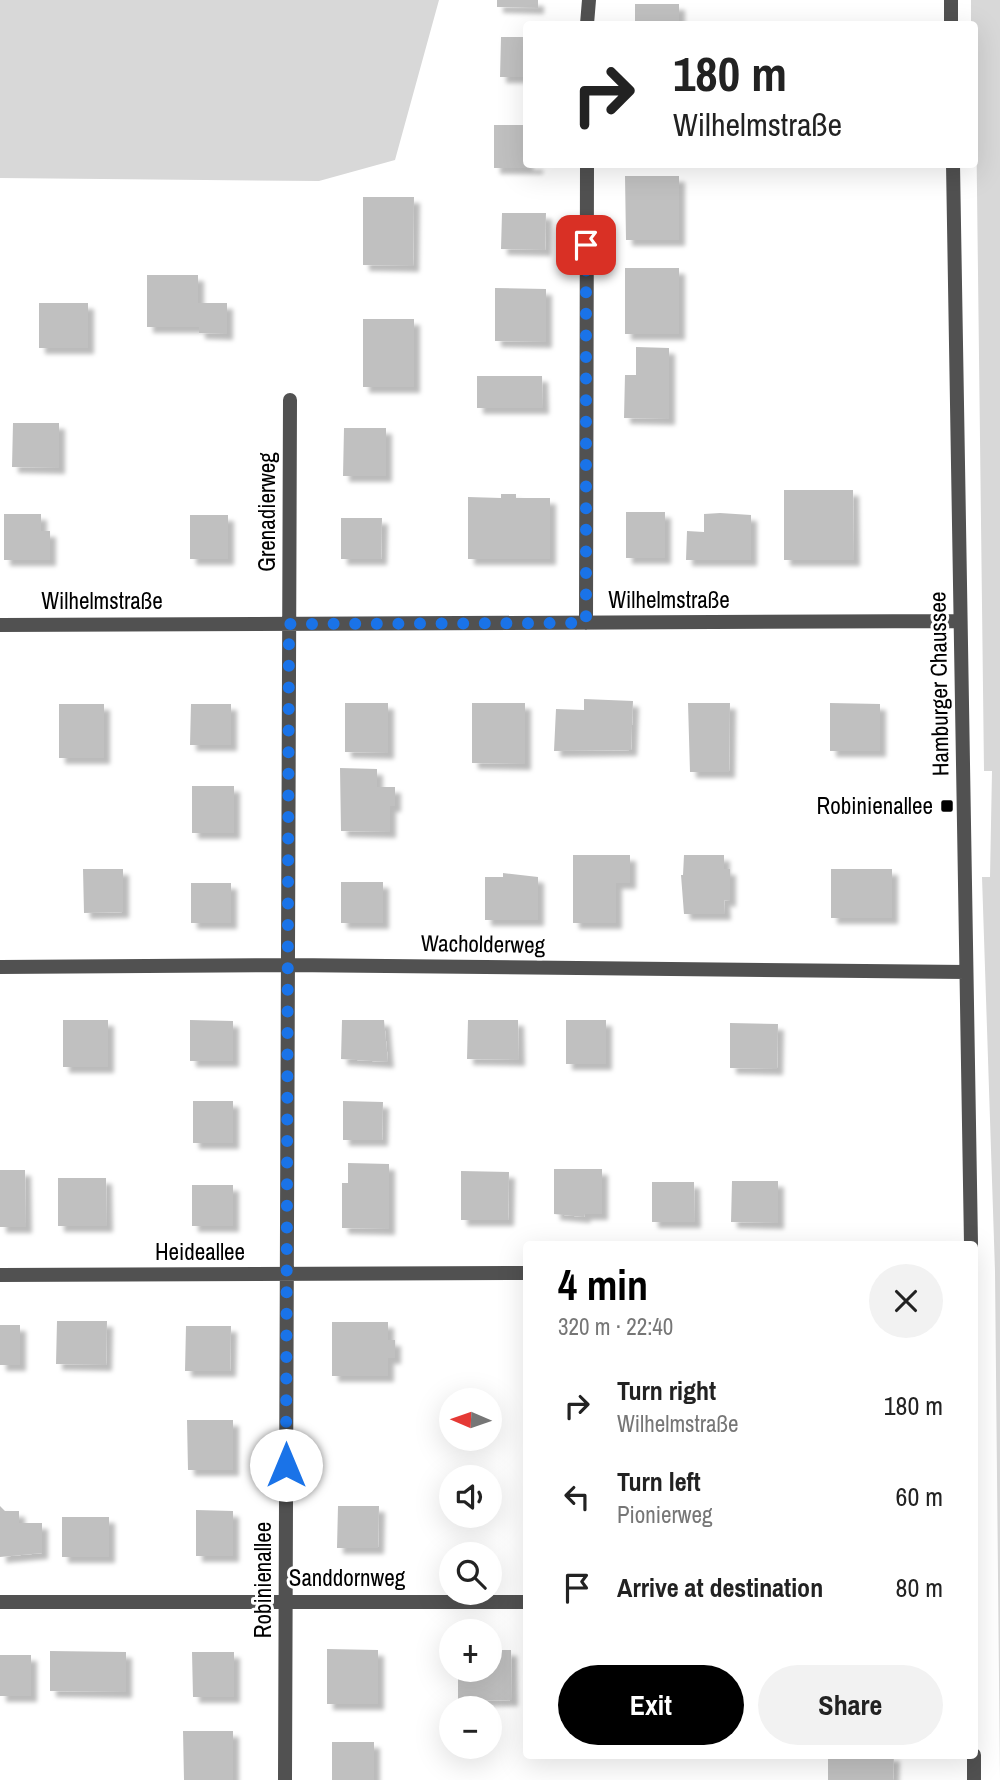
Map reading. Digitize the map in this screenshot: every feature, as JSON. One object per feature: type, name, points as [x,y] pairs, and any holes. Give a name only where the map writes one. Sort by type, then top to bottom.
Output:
[{"type":"street","points":[[587,21],[589,0]]},
{"type":"street","points":[[951,0],[951,21]]},
{"type":"street","points":[[586,623],[587,168]]},
{"type":"street","name":"Hamburger Chaussee","points":[[953,168],[971,1241]]},
{"type":"street","name":"Grenadierweg","points":[[289,624],[290,400]]},
{"type":"street","name":"Wilhelmstraße","points":[[0,625],[960,621]]},
{"type":"street","name":"Robinienallee","points":[[285,1780],[289,624]]},
{"type":"street","name":"Wacholderweg","points":[[0,967],[288,965],[966,972]]},
{"type":"street","name":"Heideallee","points":[[0,1275],[523,1273]]},
{"type":"street","name":"Sanddornweg","points":[[0,1602],[523,1602]]},
{"type":"street","points":[[974,1759],[974,1780]]},
{"type":"shaded area","points":[[0,0],[439,0],[395,160],[319,181],[0,178]]},
{"type":"shaded area","points":[[971,0],[1000,0],[1000,1780],[995,1271],[982,877],[990,877],[992,771],[984,771],[977,168],[978,21],[971,21]]},
{"type":"building","points":[[497,0],[538,0],[538,8],[497,7]]},
{"type":"building","points":[[635,4],[679,4],[679,21],[635,21]]},
{"type":"building","points":[[501,37],[523,37],[523,77],[500,77]]},
{"type":"building","points":[[494,125],[523,125],[523,168],[494,168]]},
{"type":"building","points":[[625,176],[679,176],[679,240],[626,240]]},
{"type":"building","points":[[363,197],[414,197],[413,266],[363,265]]},
{"type":"building","points":[[502,213],[546,213],[545,250],[501,249]]},
{"type":"building","points":[[625,268],[679,268],[679,334],[625,334]]},
{"type":"building","points":[[147,275],[198,275],[198,303],[227,303],[227,334],[199,333],[199,327],[147,327]]},
{"type":"building","points":[[495,288],[546,289],[546,342],[495,341]]},
{"type":"building","points":[[39,303],[88,303],[88,348],[39,348]]},
{"type":"building","points":[[363,319],[414,319],[414,387],[363,387]]},
{"type":"building","points":[[636,347],[669,348],[669,419],[624,418],[625,375],[636,375]]},
{"type":"building","points":[[477,376],[542,376],[543,408],[477,408]]},
{"type":"building","points":[[13,423],[59,423],[59,468],[12,467]]},
{"type":"building","points":[[344,428],[386,428],[386,476],[343,476]]},
{"type":"building","points":[[784,490],[853,490],[854,560],[784,560]]},
{"type":"building","points":[[501,494],[516,494],[516,498],[550,498],[550,559],[468,559],[468,497],[501,498]]},
{"type":"building","points":[[626,512],[665,512],[665,558],[626,558]]},
{"type":"building","points":[[4,514],[41,514],[41,531],[50,531],[50,560],[4,560]]},
{"type":"building","points":[[704,514],[751,515],[751,560],[686,560],[687,531],[704,532]]},
{"type":"building","points":[[190,515],[228,515],[228,559],[190,559]]},
{"type":"building","points":[[341,518],[382,518],[381,559],[341,559]]},
{"type":"building","points":[[584,699],[633,701],[631,750],[554,751],[556,709],[584,710]]},
{"type":"building","points":[[345,703],[388,703],[388,753],[345,752]]},
{"type":"building","points":[[472,703],[525,703],[525,764],[472,763]]},
{"type":"building","points":[[688,703],[730,703],[729,772],[690,772]]},
{"type":"building","points":[[830,703],[880,704],[880,751],[830,751]]},
{"type":"building","points":[[59,704],[104,704],[104,758],[59,758]]},
{"type":"building","points":[[191,704],[231,704],[231,745],[190,745]]},
{"type":"building","points":[[340,768],[377,769],[377,787],[395,787],[395,806],[390,806],[390,832],[341,831]]},
{"type":"building","points":[[192,786],[234,786],[234,833],[192,833]]},
{"type":"building","points":[[573,855],[630,855],[630,883],[616,883],[616,923],[573,923]]},
{"type":"building","points":[[684,855],[724,855],[724,869],[730,869],[730,901],[724,900],[725,914],[684,914],[681,875]]},
{"type":"building","points":[[83,869],[123,869],[123,912],[84,913]]},
{"type":"building","points":[[831,869],[892,869],[892,918],[831,918]]},
{"type":"building","points":[[503,873],[538,877],[538,920],[485,920],[485,877],[503,877]]},
{"type":"building","points":[[341,882],[383,882],[383,923],[341,923]]},
{"type":"building","points":[[191,883],[231,883],[231,923],[191,923]]},
{"type":"building","points":[[63,1020],[108,1020],[108,1067],[63,1067]]},
{"type":"building","points":[[190,1020],[233,1021],[233,1061],[190,1061]]},
{"type":"building","points":[[342,1020],[384,1020],[388,1062],[341,1059]]},
{"type":"building","points":[[468,1020],[518,1020],[519,1060],[467,1059]]},
{"type":"building","points":[[566,1020],[606,1020],[606,1064],[566,1064]]},
{"type":"building","points":[[730,1023],[778,1024],[777,1069],[730,1068]]},
{"type":"building","points":[[193,1101],[233,1101],[233,1143],[193,1143]]},
{"type":"building","points":[[343,1101],[383,1102],[382,1140],[343,1140]]},
{"type":"building","points":[[348,1163],[389,1164],[389,1229],[342,1228],[342,1183],[348,1183]]},
{"type":"building","points":[[554,1169],[602,1169],[602,1214],[585,1214],[584,1217],[554,1214]]},
{"type":"building","points":[[0,1170],[25,1170],[26,1227],[0,1227]]},
{"type":"building","points":[[461,1171],[509,1172],[508,1220],[461,1220]]},
{"type":"building","points":[[58,1178],[106,1178],[107,1226],[58,1226]]},
{"type":"building","points":[[732,1181],[778,1181],[778,1223],[731,1222]]},
{"type":"building","points":[[652,1182],[694,1182],[695,1222],[652,1222]]},
{"type":"building","points":[[192,1185],[233,1185],[233,1226],[192,1226]]},
{"type":"building","points":[[57,1321],[107,1321],[106,1365],[56,1364]]},
{"type":"building","points":[[332,1322],[388,1322],[388,1340],[395,1340],[395,1358],[388,1358],[388,1376],[332,1376]]},
{"type":"building","points":[[0,1325],[20,1325],[20,1365],[0,1365]]},
{"type":"building","points":[[186,1326],[231,1326],[230,1371],[185,1371]]},
{"type":"building","points":[[187,1420],[233,1420],[233,1470],[188,1470]]},
{"type":"building","points":[[0,1506],[5,1511],[19,1511],[19,1523],[42,1523],[42,1553],[0,1557]]},
{"type":"building","points":[[338,1506],[379,1506],[378,1548],[337,1548]]},
{"type":"building","points":[[196,1510],[233,1511],[233,1556],[196,1556]]},
{"type":"building","points":[[62,1517],[109,1517],[109,1557],[62,1557]]},
{"type":"building","points":[[327,1649],[378,1650],[378,1704],[327,1704]]},
{"type":"building","points":[[502,1650],[511,1650],[512,1700],[502,1700],[502,1696],[458,1696],[458,1682],[502,1682]]},
{"type":"building","points":[[50,1651],[126,1652],[126,1692],[50,1691]]},
{"type":"building","points":[[192,1652],[234,1652],[234,1697],[193,1697]]},
{"type":"building","points":[[0,1655],[31,1655],[31,1696],[0,1696]]},
{"type":"building","points":[[183,1731],[233,1731],[233,1780],[184,1780]]},
{"type":"building","points":[[332,1742],[374,1742],[374,1780],[332,1780]]},
{"type":"building","points":[[828,1759],[894,1759],[893,1780],[828,1780]]},
{"type":"place","name":"Robinienallee","points":[[947,806]]},
{"type":"route","points":[[286,1465],[289,624],[586,623],[586,245]]}]
